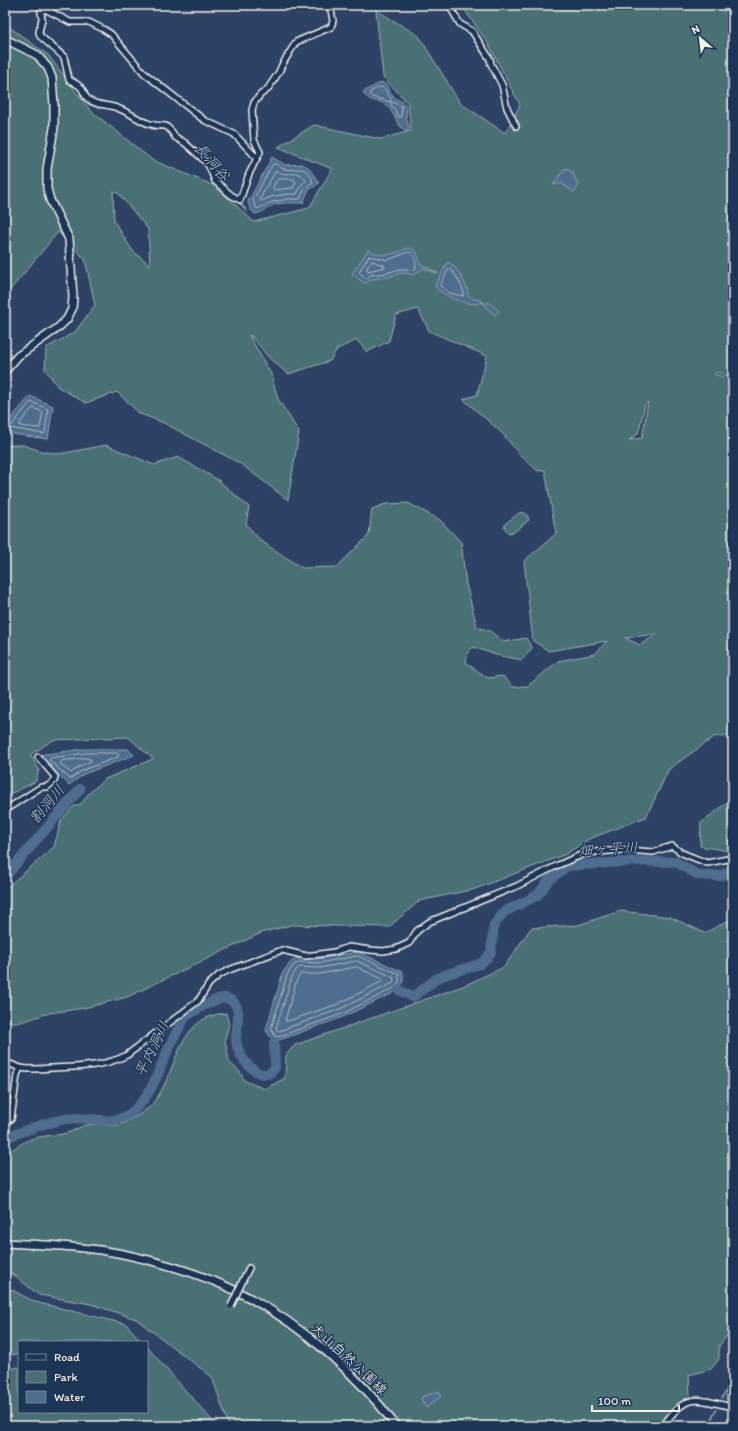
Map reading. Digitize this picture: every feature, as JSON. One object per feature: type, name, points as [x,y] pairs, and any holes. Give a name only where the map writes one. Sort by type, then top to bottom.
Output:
[{"type":"main road","points":[[5,39],[37,55],[48,68],[52,78],[54,128],[47,169],[48,192],[69,239],[73,297],[72,309],[63,324],[18,356],[5,371]]},
{"type":"main road","name":"犬山自然公園線","points":[[5,1244],[66,1246],[122,1254],[157,1262],[191,1273],[245,1296],[277,1314],[313,1341],[348,1372],[387,1413],[396,1426]]},
{"type":"street","points":[[257,158],[234,134],[204,120],[144,73],[111,34],[89,22],[70,22],[41,7],[42,19],[38,32],[40,36],[64,58],[69,80],[82,88],[84,94],[89,100],[104,106],[117,107],[140,121],[155,126],[166,126],[175,137],[185,143],[206,162],[215,181],[231,195],[240,200],[260,152],[254,140],[252,110],[254,103],[260,95],[267,90],[296,42],[331,27],[333,21],[330,5]]},
{"type":"street","points":[[449,5],[460,24],[472,31],[490,59],[502,85],[507,108],[516,126]]},
{"type":"street","points":[[5,810],[40,787],[47,787],[54,781],[55,777],[38,757]]},
{"type":"street","points":[[5,1062],[20,1068],[43,1069],[100,1064],[116,1060],[127,1055],[198,1001],[209,984],[219,975],[229,970],[282,950],[306,956],[334,952],[349,947],[370,950],[396,949],[409,943],[417,931],[428,922],[517,886],[581,855],[595,852],[626,850],[654,852],[672,846],[682,854],[707,863],[733,858]]},
{"type":"street","points":[[5,1118],[11,1119],[17,1074],[20,1068]]},
{"type":"street","points":[[231,1306],[249,1268]]},
{"type":"street","points":[[663,1426],[679,1408],[692,1400],[703,1400],[733,1407]]},
{"type":"green space","points":[[461,5],[733,5],[733,378],[716,372],[714,374],[733,380],[733,735],[714,737],[669,769],[646,817],[589,839],[566,854],[475,889],[419,901],[389,927],[291,925],[261,933],[127,997],[84,1008],[49,1013],[18,1023],[5,1020],[5,889],[54,847],[61,821],[73,807],[82,803],[88,794],[105,779],[153,759],[128,737],[53,740],[30,755],[39,769],[36,781],[17,791],[5,795],[5,596],[11,593],[5,576],[5,445],[23,445],[41,451],[59,454],[106,445],[154,465],[178,457],[218,480],[249,507],[246,524],[261,541],[302,568],[337,567],[369,535],[372,509],[386,504],[408,503],[440,520],[461,542],[466,584],[477,627],[490,631],[504,642],[526,638],[532,648],[522,660],[496,655],[473,647],[468,652],[466,663],[488,678],[503,676],[513,687],[528,686],[558,661],[595,654],[607,641],[549,651],[533,641],[524,561],[556,534],[545,470],[538,471],[521,456],[501,432],[463,399],[477,395],[487,356],[429,331],[418,309],[396,315],[389,341],[367,352],[357,340],[337,349],[330,361],[288,374],[269,358],[249,335],[271,374],[278,399],[299,432],[288,500],[241,464],[162,422],[140,414],[117,392],[86,403],[58,387],[45,369],[46,348],[75,332],[95,305],[85,259],[58,232],[5,296],[5,24],[48,55],[90,110],[152,160],[215,186],[254,222],[309,208],[332,169],[278,147],[314,125],[380,139],[411,131],[408,103],[383,77],[376,10],[419,36],[460,103],[505,133],[520,105],[488,43]],"holes":[[[113,191],[118,193],[148,229],[150,265],[132,250],[114,221]],[[648,402],[642,438],[629,440],[638,434],[645,405]],[[657,634],[640,645],[625,638]]]},
{"type":"green space","points":[[523,512],[527,515],[529,520],[514,532],[509,533],[505,527],[505,524],[519,513]]},
{"type":"green space","points":[[733,798],[733,849],[728,851],[700,846],[701,823]]},
{"type":"green space","points":[[621,911],[670,917],[705,933],[733,918],[733,1328],[719,1346],[719,1359],[711,1369],[689,1375],[690,1396],[668,1414],[660,1426],[229,1426],[212,1377],[136,1319],[91,1304],[39,1295],[5,1270],[5,1154],[31,1139],[67,1133],[87,1125],[118,1125],[145,1111],[157,1097],[165,1083],[178,1052],[186,1038],[195,1025],[208,1017],[226,1013],[229,1025],[225,1039],[229,1062],[240,1072],[245,1081],[265,1089],[285,1078],[286,1055],[295,1045],[463,986],[504,967],[531,928],[578,925]]},
{"type":"green space","points":[[5,1286],[35,1302],[126,1324],[141,1341],[18,1341],[18,1354],[5,1355]]},
{"type":"green space","points":[[148,1348],[217,1426],[5,1426],[5,1370],[18,1367],[18,1413],[148,1413]]},
{"type":"green space","points":[[733,1373],[733,1404],[726,1400],[728,1376]]},
{"type":"water","points":[[382,82],[388,86],[397,100],[404,103],[407,107],[406,117],[409,128],[407,132],[400,126],[386,105],[369,99],[363,92]]},
{"type":"water","points":[[272,157],[285,165],[301,164],[308,167],[319,183],[308,191],[303,203],[277,204],[255,214],[251,210],[248,202]]},
{"type":"water","points":[[565,168],[572,172],[578,184],[574,192],[561,183],[553,185]]},
{"type":"water","points":[[408,248],[416,251],[420,264],[438,274],[423,268],[413,275],[401,273],[388,277],[372,279],[366,283],[352,274],[368,250],[378,254],[388,255]]},
{"type":"water","points":[[448,262],[462,277],[467,288],[468,295],[485,303],[484,304],[481,302],[478,304],[467,303],[449,297],[435,286]]},
{"type":"water","points":[[488,302],[499,311],[495,315],[485,306]]},
{"type":"water","points":[[30,396],[53,406],[48,439],[5,433],[5,426]]},
{"type":"water","points":[[85,749],[128,749],[134,755],[84,774],[69,785],[38,755]]},
{"type":"water","points":[[358,952],[403,972],[403,982],[399,990],[343,1017],[274,1042],[266,1030],[283,972],[290,963],[297,958],[317,959]]},
{"type":"water","points":[[440,1392],[441,1396],[426,1408],[421,1399],[422,1397]]},
{"type":"waterway","name":"長洞谷","points":[[44,5],[45,20],[42,31],[44,35],[64,52],[68,59],[72,76],[84,86],[90,98]]},
{"type":"waterway","name":"長洞谷","points":[[120,111],[144,126],[168,131]]},
{"type":"waterway","name":"長洞谷","points":[[210,175],[212,182],[229,197]]},
{"type":"waterway","name":"長洞谷","points":[[238,202],[247,212]]},
{"type":"waterway","name":"割洞川","points":[[5,874],[10,871],[80,789]]},
{"type":"waterway","name":"畑ヶ平川","points":[[399,990],[413,997],[436,979],[480,964],[491,952],[494,925],[504,912],[538,895],[548,881],[567,866],[636,861],[676,862],[698,875],[720,876],[733,869]]},
{"type":"waterway","name":"平内洞川","points":[[5,1138],[58,1120],[73,1118],[113,1120],[128,1115],[145,1098],[152,1087],[182,1022],[188,1015],[208,1003],[225,998],[229,999],[237,1007],[238,1018],[236,1041],[238,1048],[247,1064],[258,1073],[263,1074],[273,1071],[275,1067],[274,1042]]},
{"type":"waterway","points":[[722,1398],[733,1378]]},
{"type":"waterway","points":[[708,1426],[716,1410]]}]
